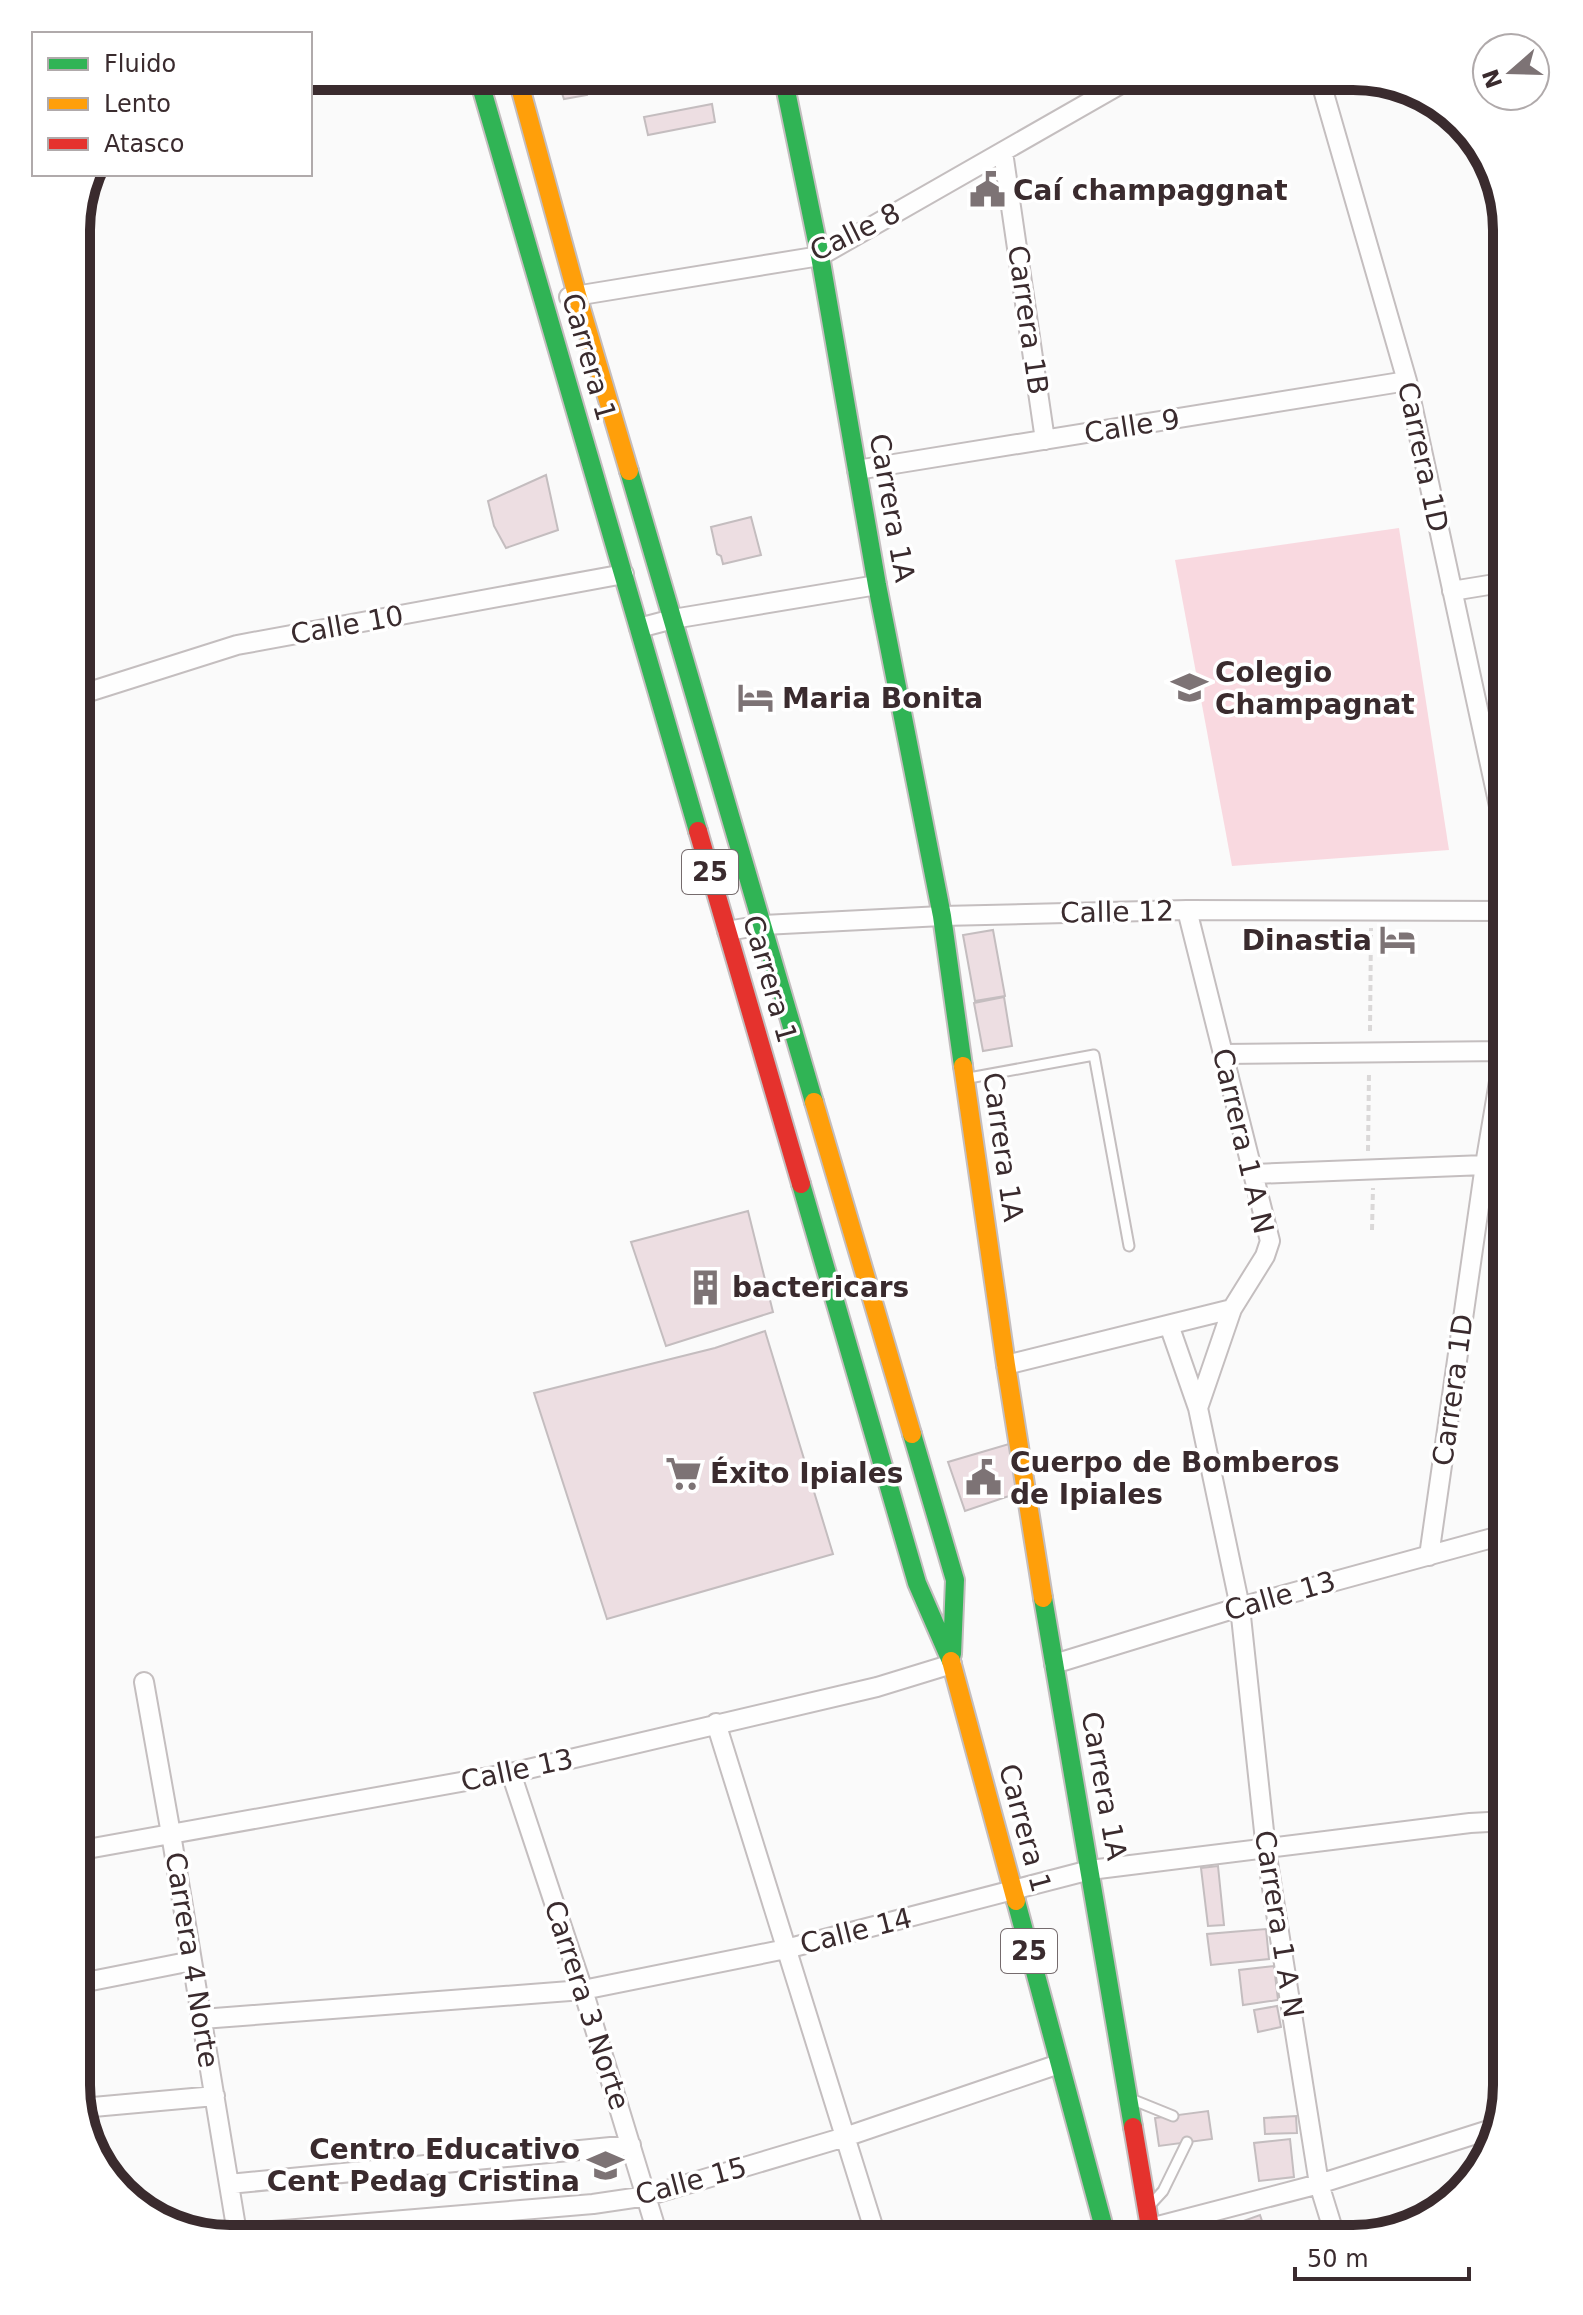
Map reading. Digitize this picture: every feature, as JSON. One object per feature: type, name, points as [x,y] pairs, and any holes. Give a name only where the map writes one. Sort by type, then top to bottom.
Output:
[{"type":"main road","name":"Carrera 1","points":[[482,90],[727,931],[883,1400],[955,1580],[952,1664]]},
{"type":"main road","name":"Carrera 1","points":[[521,90],[577,295],[763,925],[883,1400],[917,1583],[952,1664],[1104,2225]]},
{"type":"main road","name":"Carrera 1A","points":[[786,90],[820,256],[877,585],[942,916],[1006,1365],[1150,2225]]},
{"type":"street","name":"Calle 8","points":[[545,305],[577,295],[820,256],[1112,90]]},
{"type":"street","name":"Carrera 1D","points":[[1323,90],[1407,381],[1493,779]]},
{"type":"street","name":"Carrera 1B","points":[[1003,152],[1045,440]]},
{"type":"street","name":"Calle 9","points":[[857,470],[1407,381]]},
{"type":"street","name":"Calle 10","points":[[90,692],[237,645],[624,574]]},
{"type":"street","points":[[1452,591],[1493,584]]},
{"type":"street","points":[[639,628],[673,619],[877,585]]},
{"type":"street","name":"Calle 12","points":[[727,931],[763,925],[942,916],[1187,910],[1493,911]]},
{"type":"street","name":"Carrera 1 A N","points":[[1187,910],[1270,1241],[1265,1256],[1232,1309],[1198,1408]]},
{"type":"street","points":[[1223,1054],[1493,1044]]},
{"type":"street","name":"Carrera 1D","points":[[1429,1556],[1493,1119]]},
{"type":"street","points":[[1254,1174],[1485,1165]]},
{"type":"street","points":[[1006,1365],[1232,1309]]},
{"type":"street","name":"Carrera 1 A N","points":[[1169,1325],[1198,1408],[1240,1607],[1266,1850],[1319,2184],[1332,2225]]},
{"type":"street","name":"Calle 13","points":[[1054,1664],[1240,1607],[1493,1538]]},
{"type":"street","name":"Calle 13","points":[[90,1848],[511,1773],[877,1687],[952,1664]]},
{"type":"street","name":"Carrera 4 Norte","points":[[144,1682],[235,2225]]},
{"type":"street","points":[[716,1723],[873,2225]]},
{"type":"street","name":"Carrera 3 Norte","points":[[511,1773],[583,1990],[655,2225]]},
{"type":"street","name":"Calle 14","points":[[202,2019],[583,1990],[786,1949],[1090,1870],[1493,1822]]},
{"type":"street","points":[[90,1981],[192,1961]]},
{"type":"street","name":"Calle 15","points":[[359,2225],[593,2204],[647,2196],[845,2137],[1059,2064]]},
{"type":"street","points":[[92,2107],[215,2096]]},
{"type":"street","points":[[1182,2225],[1484,2131]]},
{"type":"street","points":[[229,2184],[631,2145]]},
{"type":"lane","points":[[965,1078],[1094,1055],[1129,1246]]},
{"type":"lane","points":[[1128,2098],[1173,2116]]},
{"type":"lane","points":[[1147,2209],[1163,2191],[1187,2142]]},
{"type":"path","points":[[1372,1230],[1373,1169]]},
{"type":"shaded area","points":[[1399,528],[1449,850],[1232,866],[1175,560]]},
{"type":"building","points":[[561,90],[586,90],[587,95],[564,99]]},
{"type":"building","points":[[712,104],[715,122],[648,135],[644,117]]},
{"type":"building","points":[[546,475],[558,530],[506,548],[494,526],[488,501]]},
{"type":"building","points":[[751,517],[761,555],[723,564],[721,556],[717,554],[711,527]]},
{"type":"building","points":[[993,930],[1005,996],[975,1001],[963,935]]},
{"type":"building","points":[[1004,997],[1012,1046],[983,1051],[974,1003]]},
{"type":"building","name":"bactericars","points":[[748,1211],[773,1312],[666,1346],[631,1242]]},
{"type":"building","name":"Éxito Ipiales","points":[[765,1331],[833,1554],[607,1619],[534,1393],[715,1348]]},
{"type":"building","name":"Cuerpo de Bomberos de Ipiales","points":[[1009,1444],[1018,1493],[965,1511],[948,1462]]},
{"type":"building","points":[[1218,1866],[1224,1925],[1208,1926],[1201,1868]]},
{"type":"building","points":[[1266,1929],[1269,1959],[1211,1965],[1207,1934]]},
{"type":"building","points":[[1274,1966],[1278,2000],[1243,2005],[1239,1970]]},
{"type":"building","points":[[1277,2006],[1281,2027],[1258,2032],[1254,2010]]},
{"type":"building","points":[[1208,2111],[1212,2139],[1159,2146],[1155,2118]]},
{"type":"building","points":[[1296,2116],[1297,2133],[1265,2134],[1264,2118]]},
{"type":"building","points":[[1290,2139],[1294,2177],[1259,2181],[1254,2143]]},
{"type":"building","points":[[1260,2215],[1263,2225],[1232,2225]]},
{"type":"traffic: fast","points":[[482,90],[698,831]]},
{"type":"traffic: fast","points":[[786,90],[820,256],[877,585],[942,916],[963,1066]]},
{"type":"traffic: fast","points":[[629,471],[814,1102]]},
{"type":"traffic: fast","points":[[801,1184],[917,1583],[951,1661]]},
{"type":"traffic: fast","points":[[912,1434],[955,1580],[952,1654]]},
{"type":"traffic: fast","points":[[1043,1598],[1133,2127]]},
{"type":"traffic: fast","points":[[1016,1901],[1103,2225]]},
{"type":"traffic: slow","points":[[521,90],[629,471]]},
{"type":"traffic: slow","points":[[963,1066],[1043,1598]]},
{"type":"traffic: slow","points":[[814,1102],[912,1434]]},
{"type":"traffic: slow","points":[[951,1661],[1016,1901]]},
{"type":"traffic: jam","points":[[698,831],[801,1184]]},
{"type":"traffic: jam","points":[[1133,2127],[1150,2225]]},
{"type":"place","name":"Caí champaggnat","points":[[987,190]]},
{"type":"place","name":"Colegio Champagnat","points":[[1189,688]]},
{"type":"place","name":"Maria Bonita","points":[[756,698]]},
{"type":"place","name":"Dinastia","points":[[1398,940]]},
{"type":"place","name":"bactericars","points":[[706,1287]]},
{"type":"place","name":"Éxito Ipiales","points":[[684,1473]]},
{"type":"place","name":"Cuerpo de Bomberos de Ipiales","points":[[984,1478]]},
{"type":"place","name":"Centro Educativo Cent Pedag Cristina","points":[[606,2165]]}]
